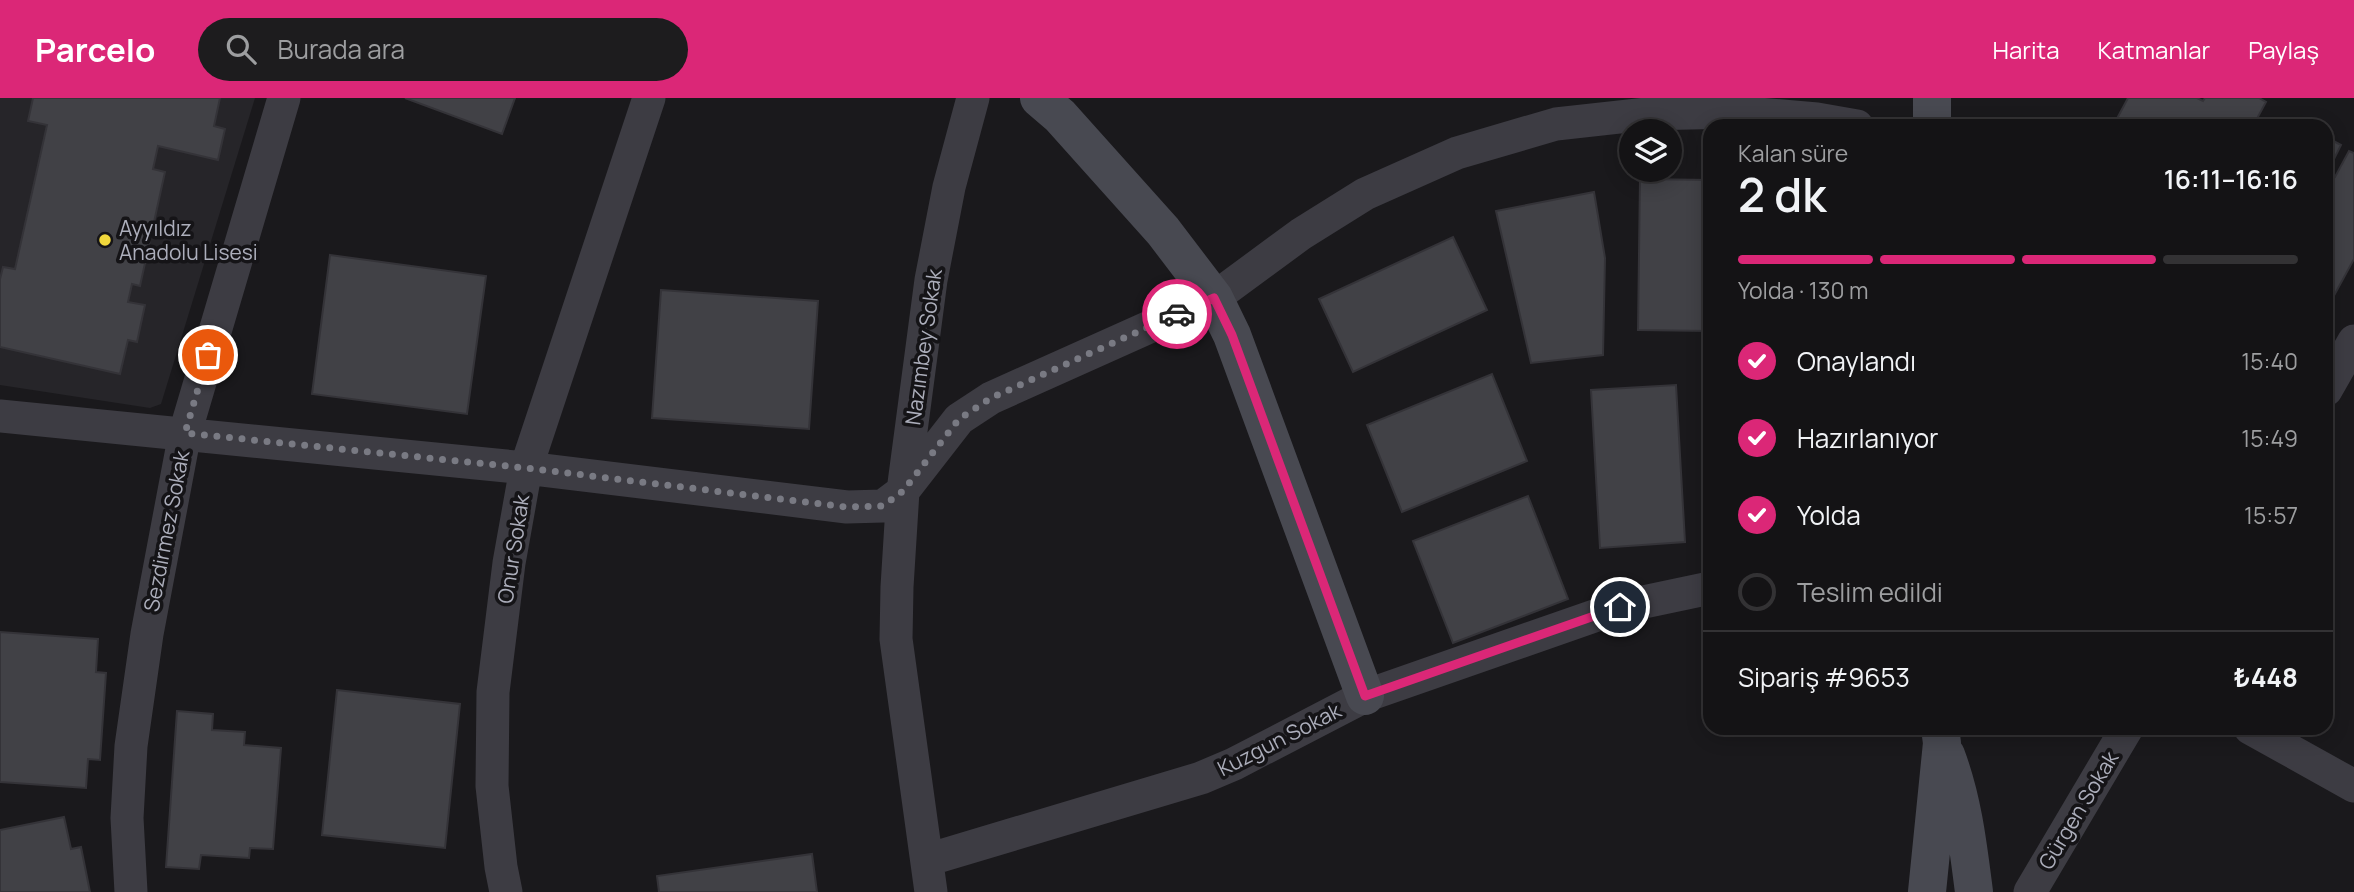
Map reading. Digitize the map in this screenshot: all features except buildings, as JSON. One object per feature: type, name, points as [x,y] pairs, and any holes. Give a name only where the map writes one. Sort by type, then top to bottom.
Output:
[{"type":"street","name":"Sezdirmez Sokak","points":[[131,892],[127,818],[131,746],[147,634],[185,433],[284,98]]},
{"type":"street","name":"Onur Sokak","points":[[506,892],[492,786],[494,692],[509,563],[526,468],[649,98]]},
{"type":"street","name":"Nazımbey Sokak","points":[[929,876],[896,639],[897,587],[903,491],[931,280],[949,187],[973,98]]},
{"type":"street","points":[[1932,119],[1933,98]]},
{"type":"street","points":[[1043,100],[1163,230],[1214,298],[1232,335],[1365,696]]},
{"type":"street","points":[[0,416],[526,468],[846,507],[883,506],[903,491],[959,419],[991,398],[1214,298],[1301,234],[1366,194],[1457,153],[1556,124],[1646,114],[1735,112],[1817,119]]},
{"type":"street","points":[[2333,370],[2343,341]]},
{"type":"street","name":"Kuzgun Sokak","points":[[929,876],[1234,764],[1365,696],[1620,607],[1703,589]]},
{"type":"street","points":[[1927,892],[1941,735]]},
{"type":"street","points":[[1941,735],[1957,784],[1966,827],[1974,892]]},
{"type":"street","name":"Gürgen Sokak","points":[[2030,892],[2123,735]]},
{"type":"street","points":[[2263,735],[2354,786]]},
{"type":"shaded area","name":"Ayyıldız Anadolu Lisesi","points":[[0,98],[255,98],[161,404],[150,408],[0,385]]},
{"type":"way so far","points":[[208,355],[185,433],[526,468],[772,500],[846,507],[883,506],[903,491],[959,419],[991,398],[1177,314]]},
{"type":"place","name":"Ayyıldız Anadolu Lisesi","points":[[105,240]]},
{"type":"route","points":[[1177,314],[1214,298],[1232,335],[1365,696],[1620,607]]}]
